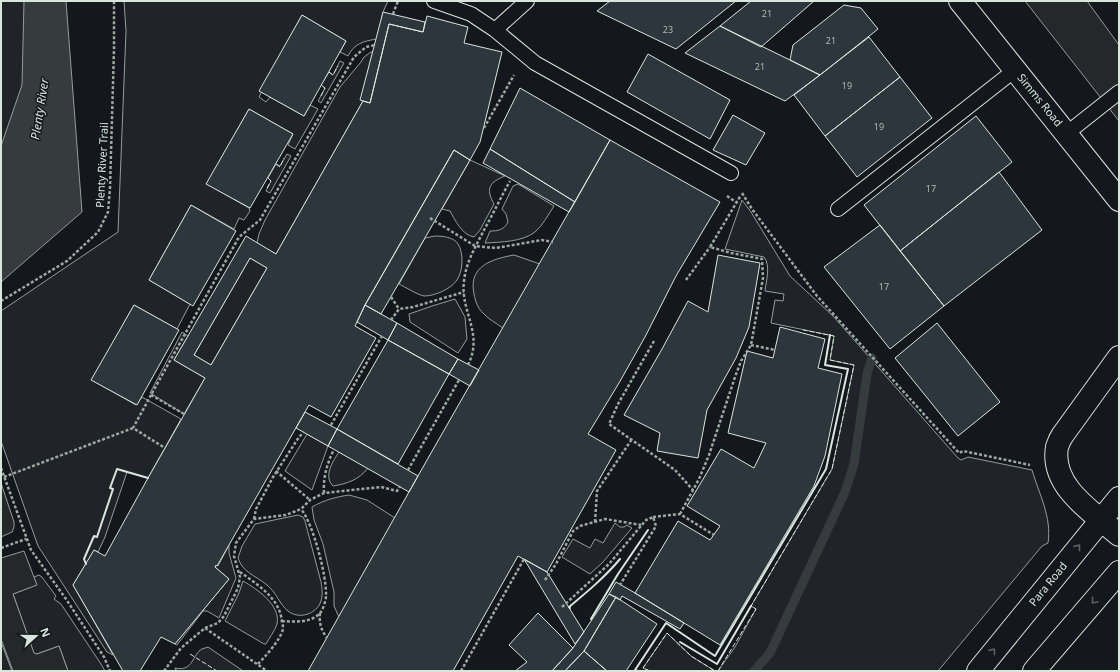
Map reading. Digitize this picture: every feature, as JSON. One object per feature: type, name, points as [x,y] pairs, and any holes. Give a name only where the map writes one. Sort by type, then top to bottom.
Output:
[{"type":"street","name":"Simms Road","points":[[960,1],[1119,200]]},
{"type":"street","points":[[1119,357],[1062,436],[1057,447],[1059,472],[1072,494],[1119,535]]},
{"type":"street","name":"Para Road","points":[[978,671],[1119,498]]},
{"type":"street","points":[[1034,671],[1119,572]]},
{"type":"lane","points":[[434,1],[471,14],[495,30],[535,63],[731,173]]},
{"type":"lane","points":[[495,30],[527,1]]},
{"type":"lane","points":[[838,209],[1015,70]]},
{"type":"lane","points":[[1066,134],[1119,92]]},
{"type":"path","name":"Plenty River Trail","points":[[1,301],[67,261],[98,232],[108,212],[114,49],[114,1]]},
{"type":"path","points":[[392,14],[398,1]]},
{"type":"path","points":[[4,477],[133,428],[239,237],[260,220],[354,58],[366,47],[375,45]]},
{"type":"path","points":[[484,128],[513,75]]},
{"type":"path","points":[[468,365],[473,355],[475,345],[464,297],[464,281],[475,246],[510,181]]},
{"type":"path","points":[[686,280],[710,247],[742,192],[752,209],[817,296],[959,454],[963,451],[1059,472]]},
{"type":"path","points":[[430,218],[475,246],[496,248],[542,240],[553,242]]},
{"type":"path","points":[[680,514],[709,455],[735,377],[750,345],[763,278],[762,259],[710,247]]},
{"type":"path","points":[[391,320],[399,309],[413,307],[464,292]]},
{"type":"path","points":[[391,297],[399,309]]},
{"type":"path","points":[[330,426],[382,336]]},
{"type":"path","points":[[654,341],[618,404],[609,424],[675,470],[693,490]]},
{"type":"path","points":[[750,345],[775,350]]},
{"type":"path","points":[[408,470],[459,380]]},
{"type":"path","points":[[151,394],[184,414]]},
{"type":"path","points":[[133,428],[165,448]]},
{"type":"path","points":[[164,671],[181,648],[206,628],[218,623],[224,616],[238,588],[240,577],[234,556],[236,543],[254,519],[256,509],[276,471],[304,432]]},
{"type":"path","points":[[595,522],[598,491],[632,439]]},
{"type":"path","points":[[324,493],[323,481],[329,459],[334,450]]},
{"type":"path","points":[[1,468],[30,550],[66,599],[104,657],[110,671]]},
{"type":"path","points":[[276,471],[310,500]]},
{"type":"path","points":[[254,519],[286,515],[301,509],[310,500],[324,493],[381,487],[396,491],[400,486]]},
{"type":"path","points":[[301,509],[308,521],[323,570],[326,597],[320,613],[319,621],[322,632],[327,638]]},
{"type":"path","points":[[562,607],[608,564],[646,520],[654,517],[680,514],[714,535]]},
{"type":"path","points":[[620,585],[656,526],[654,517]]},
{"type":"path","points":[[545,580],[556,564],[573,531],[580,526],[605,520],[641,525]]},
{"type":"path","points":[[1,548],[26,539]]},
{"type":"path","points":[[461,671],[524,559]]},
{"type":"path","points":[[239,572],[257,583],[277,605],[282,615],[283,629],[269,652],[258,664]]},
{"type":"path","points":[[282,621],[303,621],[320,613]]},
{"type":"path","points":[[206,628],[267,671]]},
{"type":"shaded area","points":[[1,1],[44,1],[1,210]]},
{"type":"shaded area","points":[[124,1],[388,1],[383,12],[377,39],[367,41],[356,46],[348,56],[340,52],[346,41],[302,15],[259,97],[266,102],[270,97],[304,116],[310,105],[318,109],[295,149],[288,145],[293,134],[249,109],[207,184],[249,208],[250,211],[244,220],[239,218],[234,229],[191,205],[149,280],[190,304],[177,329],[134,305],[92,380],[136,405],[142,397],[181,419],[148,478],[127,472],[105,537],[98,552],[94,550],[73,585],[113,655],[107,652],[38,546],[1,441],[1,311],[118,232],[126,31]]},
{"type":"shaded area","points":[[1025,1],[1087,1],[1119,45],[1119,121]]},
{"type":"shaded area","points":[[373,52],[363,101],[276,254],[257,243],[265,220],[340,87],[364,57]]},
{"type":"shaded area","points":[[340,61],[344,63],[321,103],[318,101],[325,88],[321,85],[329,72],[333,75]]},
{"type":"shaded area","points":[[287,154],[291,156],[270,193],[266,191],[271,181],[268,178],[276,164],[280,166]]},
{"type":"shaded area","points":[[470,160],[505,176],[490,186],[490,194],[494,204],[480,230],[474,237],[462,230],[450,211],[442,209]]},
{"type":"shaded area","points":[[518,184],[554,206],[545,220],[535,232],[530,235],[518,240],[485,243],[490,231],[500,230],[505,227],[508,222],[506,214],[502,209],[513,186]]},
{"type":"shaded area","points":[[742,200],[751,212],[790,276],[833,316],[958,458],[961,460],[968,457],[1032,470],[1047,515],[1049,533],[1048,543],[1042,546],[938,671],[718,671],[735,647],[756,609],[751,606],[832,469],[854,365],[830,360],[834,336],[771,323],[775,300],[783,301],[784,294],[765,291],[768,269],[764,257],[725,249]]},
{"type":"shaded area","points":[[435,236],[448,237],[458,244],[462,257],[462,267],[457,280],[451,286],[438,293],[424,296],[399,284],[425,238]]},
{"type":"shaded area","points":[[514,255],[540,264],[503,328],[487,317],[480,309],[475,299],[473,284],[478,270],[490,262]]},
{"type":"shaded area","points":[[250,258],[267,268],[211,365],[194,355]]},
{"type":"shaded area","points":[[455,299],[465,317],[467,339],[458,353],[410,322],[409,314]]},
{"type":"shaded area","points":[[182,332],[188,336],[174,360],[205,378],[184,414],[150,393]]},
{"type":"shaded area","points":[[307,434],[328,446],[312,490],[285,471]]},
{"type":"shaded area","points":[[339,452],[368,468],[361,476],[352,481],[333,486],[330,482],[329,473]]},
{"type":"shaded area","points":[[1,483],[14,522],[14,527],[12,532],[1,537]]},
{"type":"shaded area","points":[[349,495],[367,500],[395,518],[339,617],[334,606],[334,592],[323,544],[314,520],[312,507],[330,499]]},
{"type":"shaded area","points":[[298,515],[303,517],[305,521],[322,591],[322,598],[319,606],[312,612],[302,615],[292,614],[288,611],[270,588],[246,570],[238,558],[242,546],[255,524]]},
{"type":"shaded area","points":[[615,523],[620,527],[627,525],[632,528],[603,562],[590,574],[562,557],[573,539],[590,548],[595,539],[603,543]]},
{"type":"shaded area","points":[[229,545],[229,553],[236,578],[219,618],[207,611],[203,611],[177,645],[175,644],[229,579],[215,567],[216,565],[218,566]]},
{"type":"shaded area","points":[[24,551],[37,585],[13,594],[34,653],[37,654],[59,646],[68,671],[13,671],[1,639],[1,558]]},
{"type":"shaded area","points":[[39,575],[56,596],[54,599],[61,604],[105,671],[68,671],[59,646],[34,654],[13,594],[36,585],[34,577]]},
{"type":"shaded area","points":[[243,581],[255,588],[267,598],[275,610],[277,624],[266,644],[225,621],[239,593]]},
{"type":"shaded area","points":[[667,633],[691,656],[715,671],[650,671],[643,668]]},
{"type":"shaded area","points":[[1,642],[12,671],[1,671]]},
{"type":"shaded area","points":[[208,647],[243,671],[178,671],[175,669],[181,669],[189,665],[199,651]]},
{"type":"water","name":"Plenty River","points":[[24,1],[66,1],[82,212],[1,282],[1,146],[22,85]]},
{"type":"building","points":[[610,1],[736,1],[676,49],[597,11]]},
{"type":"building","points":[[751,1],[814,1],[761,47],[720,26]]},
{"type":"building","points":[[844,5],[861,8],[878,29],[820,75],[790,60],[793,45]]},
{"type":"building","points":[[383,12],[425,22],[423,32],[389,24],[370,103],[360,100]]},
{"type":"building","points":[[302,15],[346,41],[304,116],[259,91]]},
{"type":"building","points":[[427,16],[468,27],[464,43],[502,52],[480,142],[470,160],[454,150],[365,305],[355,326],[376,338],[331,417],[309,405],[217,566],[216,565],[215,567],[229,579],[175,644],[161,637],[140,671],[123,671],[73,585],[94,550],[105,556],[205,378],[174,360],[246,236],[276,254],[363,101],[370,103],[389,24],[423,32]],"holes":[[[250,258],[267,268],[211,365],[194,355]]]},
{"type":"building","points":[[720,26],[820,75],[785,101],[685,53]]},
{"type":"building","points":[[869,37],[900,77],[825,136],[794,95]]},
{"type":"building","points":[[648,54],[730,100],[710,139],[627,92]]},
{"type":"building","points":[[900,77],[932,118],[857,177],[825,136]]},
{"type":"building","points":[[520,88],[610,140],[575,202],[490,149]]},
{"type":"building","points":[[249,109],[293,134],[250,208],[206,184]]},
{"type":"building","points":[[733,115],[765,133],[746,165],[713,150]]},
{"type":"building","points":[[976,116],[1012,162],[900,251],[864,205]]},
{"type":"building","points":[[610,140],[720,202],[676,276],[645,337],[619,383],[588,434],[616,450],[547,572],[518,556],[453,671],[308,671],[427,460]]},
{"type":"building","points":[[490,149],[575,202],[569,212],[483,163]]},
{"type":"building","points":[[454,150],[470,160],[381,314],[365,305]]},
{"type":"building","points":[[999,172],[1042,230],[944,306],[900,251]]},
{"type":"building","points":[[191,205],[236,231],[193,306],[149,280]]},
{"type":"building","points":[[880,225],[944,306],[890,349],[824,267]]},
{"type":"building","points":[[718,255],[760,263],[749,327],[736,358],[707,410],[698,458],[657,451],[660,433],[624,415],[688,301],[708,312]]},
{"type":"building","points":[[134,305],[179,330],[137,405],[91,380]]},
{"type":"building","points":[[365,305],[397,323],[388,340],[357,322]]},
{"type":"building","points":[[397,323],[458,359],[449,374],[388,340]]},
{"type":"building","points":[[937,323],[1000,402],[958,436],[895,358]]},
{"type":"building","points":[[780,327],[825,339],[818,368],[842,374],[825,456],[814,486],[720,645],[635,593],[678,521],[710,540],[720,526],[687,506],[721,449],[754,468],[766,443],[728,433],[747,351],[773,358]]},
{"type":"building","points":[[388,340],[449,374],[398,464],[337,429]]},
{"type":"building","points":[[458,359],[479,370],[470,386],[449,374]]},
{"type":"building","points":[[305,412],[337,429],[328,446],[296,428]]},
{"type":"building","points":[[337,429],[418,476],[409,492],[328,446]]},
{"type":"building","points":[[524,559],[547,572],[584,632],[575,644]]},
{"type":"building","points":[[616,582],[684,623],[680,629],[622,596],[620,600],[609,594]]},
{"type":"building","points":[[609,594],[616,597],[584,651],[565,671],[552,671],[573,648]]},
{"type":"building","points":[[616,597],[657,624],[626,671],[607,671],[584,651]]},
{"type":"building","points":[[538,613],[573,648],[552,671],[515,671],[527,662],[509,645]]},
{"type":"building","points":[[584,651],[607,671],[565,671]]},
{"type":"waterway","points":[[754,671],[770,653],[845,492],[854,464],[867,374],[872,358]]},
{"type":"fence","points":[[329,72],[333,75],[338,66]]},
{"type":"fence","points":[[321,85],[325,88],[321,96]]},
{"type":"fence","points":[[276,164],[280,167],[284,158]]},
{"type":"fence","points":[[267,188],[271,181],[268,178]]},
{"type":"fence","points":[[718,671],[756,609],[751,606],[832,469],[854,365],[830,360],[834,336],[803,330]]},
{"type":"fence","points":[[650,671],[643,668],[667,633],[691,656],[715,671]]},
{"type":"fence","points":[[190,654],[217,671]]},
{"type":"wall","points":[[638,671],[635,670],[666,623],[715,656],[826,469],[848,369],[825,365],[830,335]]},
{"type":"wall","points":[[86,564],[84,559],[94,536],[97,537],[113,489],[110,488],[117,469],[148,478]]},
{"type":"wall","points":[[591,619],[618,574],[648,530]]},
{"type":"wall","points":[[570,608],[569,607],[602,578],[620,559]]},
{"type":"wall","points":[[680,642],[717,664],[751,606]]}]
